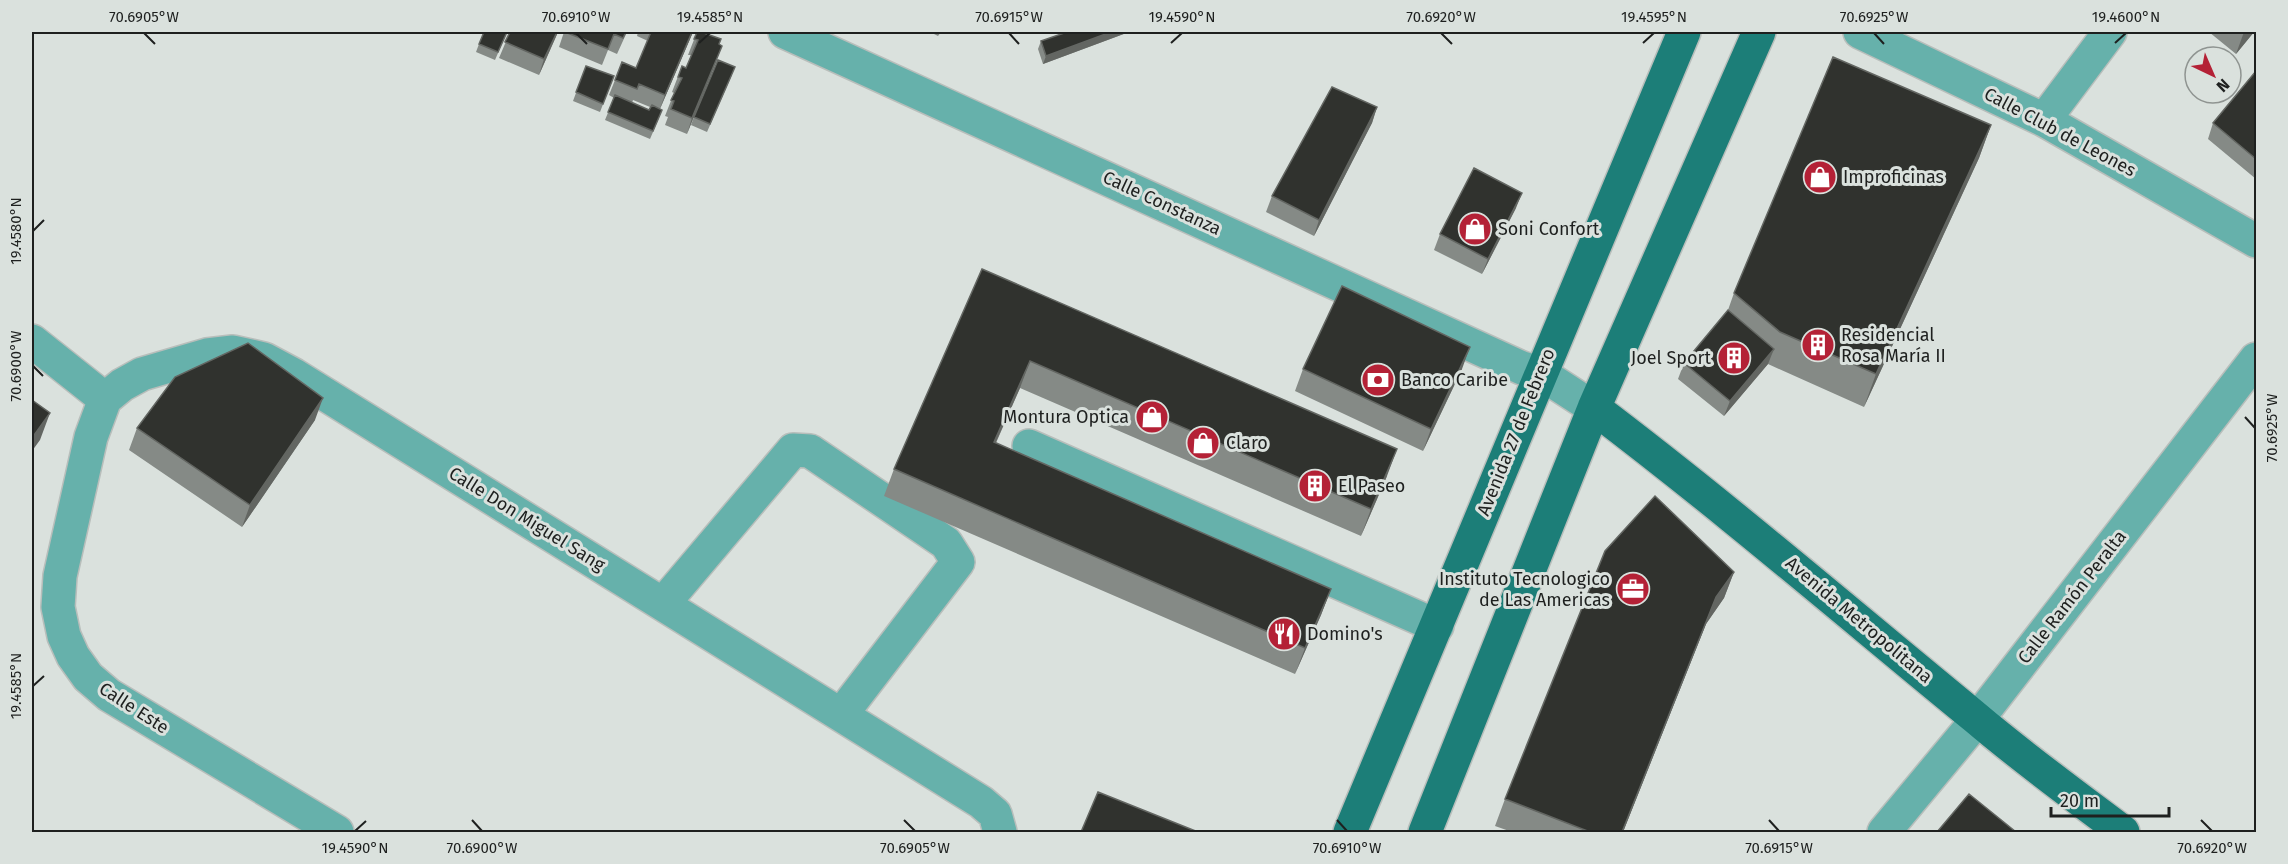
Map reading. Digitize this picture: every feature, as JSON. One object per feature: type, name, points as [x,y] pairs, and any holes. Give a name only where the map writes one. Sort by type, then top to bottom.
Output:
[{"type":"main road","name":"Avenida 27 de Febrero","points":[[1350,832],[1684,32]]},
{"type":"main road","points":[[1425,832],[1594,408],[1759,32]]},
{"type":"main road","name":"Avenida Metropolitana","points":[[1594,408],[1659,457],[1798,569],[1977,720],[2123,832]]},
{"type":"street","name":"Calle Constanza","points":[[785,32],[1511,363],[1540,374],[1594,408]]},
{"type":"street","name":"Calle Club de Leones","points":[[1860,32],[2044,120],[2256,242]]},
{"type":"street","points":[[2044,120],[2110,32]]},
{"type":"street","points":[[32,341],[105,399]]},
{"type":"street","name":"Calle Don Miguel Sang","points":[[105,399],[122,385],[142,374],[207,355],[233,352],[264,359],[304,381],[981,802],[995,814],[1000,832]]},
{"type":"street","name":"Calle Ramón Peralta","points":[[1884,832],[1977,720],[2256,359]]},
{"type":"street","name":"Calle Este","points":[[105,399],[91,437],[60,576],[58,608],[64,636],[74,656],[88,676],[109,696],[337,832]]},
{"type":"street","points":[[1029,446],[1437,626]]},
{"type":"street","points":[[663,604],[793,450],[810,451],[946,543],[958,562],[841,715]]},
{"type":"building","points":[[484,32],[507,32],[498,52],[479,44]]},
{"type":"building","points":[[510,32],[557,32],[544,59],[505,42]]},
{"type":"building","points":[[565,32],[626,32],[623,38],[614,34],[608,49]]},
{"type":"building","points":[[651,32],[692,32],[665,95],[639,84],[637,89],[615,80],[622,62],[636,68]]},
{"type":"building","points":[[697,32],[721,39],[719,44],[722,46],[692,118],[671,109],[674,101],[671,100],[682,78],[678,77],[682,66],[686,68],[698,40],[694,39]]},
{"type":"building","points":[[1067,32],[1111,32],[1046,56],[1041,41]]},
{"type":"building","points":[[1833,57],[1991,125],[1876,374],[1780,332],[1734,293]]},
{"type":"building","points":[[718,60],[735,67],[710,124],[694,117]]},
{"type":"building","points":[[586,66],[614,76],[603,104],[576,92]]},
{"type":"building","points":[[2256,71],[2256,159],[2213,123],[2228,105],[2243,105],[2243,87]]},
{"type":"building","points":[[1332,87],[1377,107],[1319,220],[1272,196]]},
{"type":"building","points":[[615,95],[649,110],[652,105],[662,110],[653,131],[608,112]]},
{"type":"building","name":"Soni Confort","points":[[1474,168],[1522,193],[1488,259],[1440,234]]},
{"type":"building","name":"El Paseo","points":[[982,269],[1397,449],[1371,509],[1030,361],[994,442],[1331,589],[1305,648],[894,469]]},
{"type":"building","name":"Banco Caribe","points":[[1342,286],[1470,347],[1431,429],[1303,369]]},
{"type":"building","points":[[1728,310],[1774,349],[1730,401],[1684,363]]},
{"type":"building","points":[[248,343],[323,398],[250,505],[137,428],[175,377]]},
{"type":"building","points":[[32,400],[50,413],[32,438]]},
{"type":"building","points":[[1655,496],[1734,572],[1716,597],[1622,832],[1590,832],[1505,799],[1605,551]]},
{"type":"building","points":[[1098,792],[1198,832],[1081,832]]},
{"type":"building","points":[[1969,794],[2016,832],[1937,832]]},
{"type":"place","name":"Improficinas","points":[[1820,177]]},
{"type":"place","name":"Soni Confort","points":[[1475,229]]},
{"type":"place","name":"Residencial Rosa María II","points":[[1818,345]]},
{"type":"place","name":"Joel Sport","points":[[1734,358]]},
{"type":"place","name":"Banco Caribe","points":[[1378,380]]},
{"type":"place","name":"Montura Optica","points":[[1152,417]]},
{"type":"place","name":"Claro","points":[[1203,443]]},
{"type":"place","name":"El Paseo","points":[[1315,486]]},
{"type":"place","name":"Instituto Tecnologico de Las Americas","points":[[1633,589]]},
{"type":"place","name":"Domino's","points":[[1284,634]]}]
